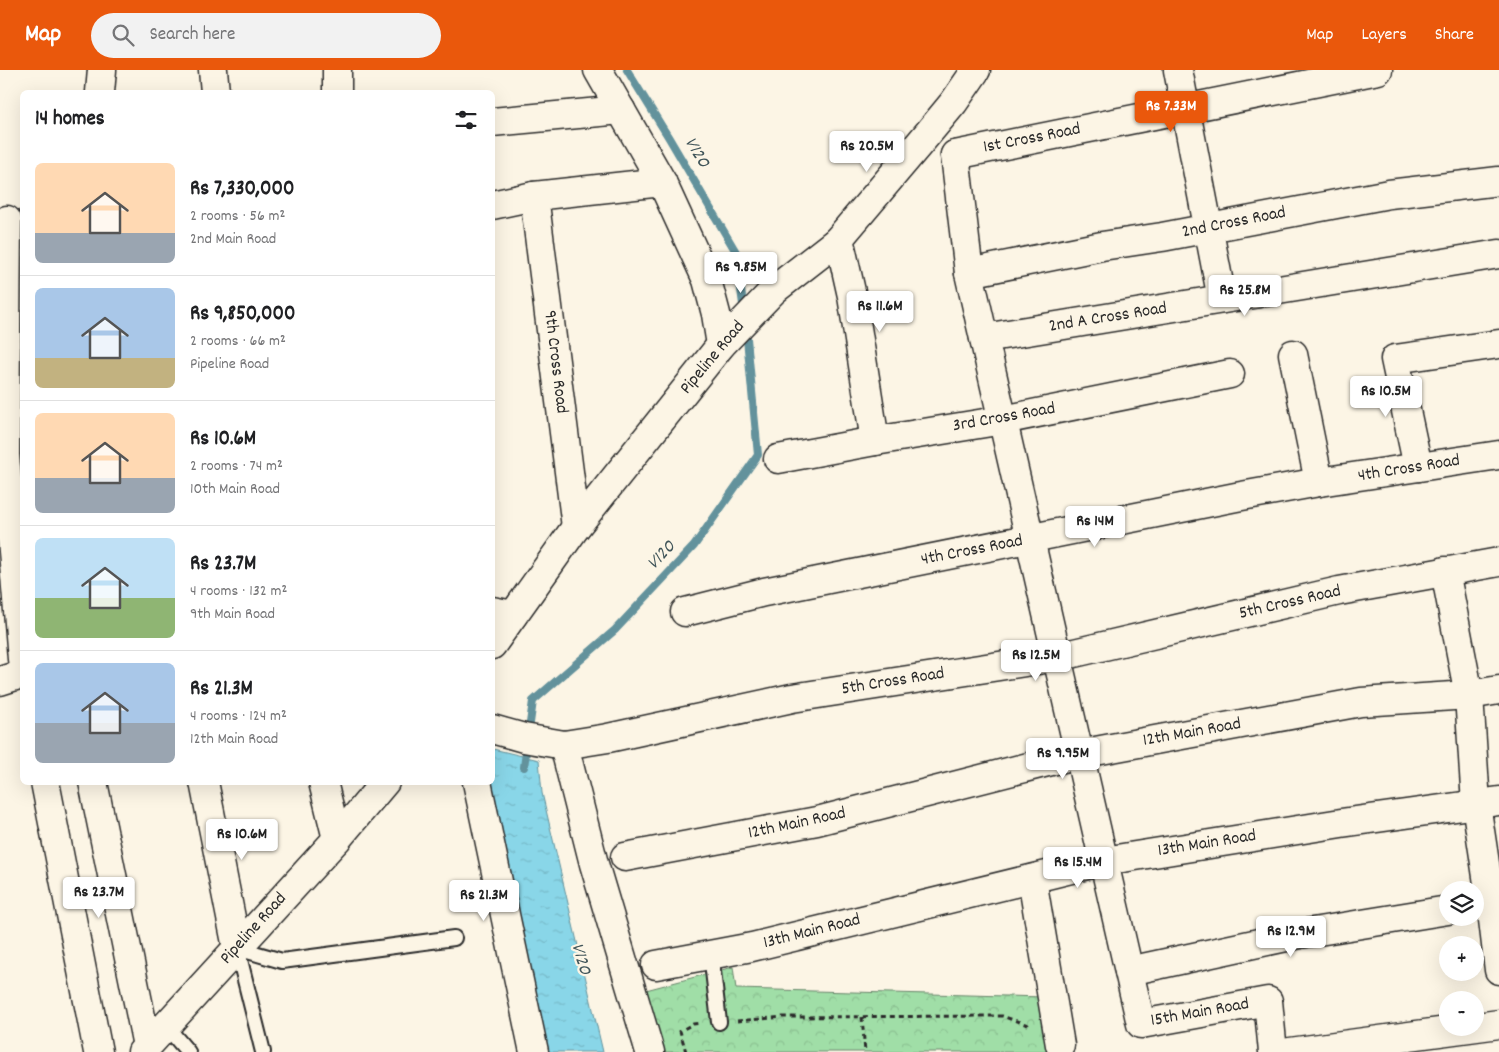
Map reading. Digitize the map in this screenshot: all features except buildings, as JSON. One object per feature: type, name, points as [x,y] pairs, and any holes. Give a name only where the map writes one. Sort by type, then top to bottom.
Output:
[{"type":"street","points":[[100,90],[102,70]]},
{"type":"street","points":[[213,70],[215,90]]},
{"type":"street","points":[[337,70],[338,90]]},
{"type":"street","points":[[598,70],[662,182],[707,280],[716,314],[729,336]]},
{"type":"street","name":"Pipeline Road","points":[[495,636],[503,613],[576,527],[729,336],[774,290],[837,241],[954,102],[976,70]]},
{"type":"street","points":[[1178,70],[1222,299]]},
{"type":"street","name":"1st Cross Road","points":[[955,154],[1378,70]]},
{"type":"street","points":[[495,122],[621,110]]},
{"type":"street","points":[[930,131],[955,154],[969,273],[1129,971],[1300,934],[1439,911]]},
{"type":"street","name":"2nd Cross Road","points":[[969,273],[1102,246],[1162,237],[1389,194],[1499,181]]},
{"type":"street","points":[[495,204],[534,196],[662,182]]},
{"type":"street","name":"9th Cross Road","points":[[534,196],[576,527]]},
{"type":"street","points":[[10,220],[5,455],[20,635]]},
{"type":"street","points":[[837,241],[841,247],[852,296],[875,441]]},
{"type":"street","name":"2nd A Cross Road","points":[[984,338],[1499,254]]},
{"type":"street","points":[[1418,467],[1395,359],[1499,344]]},
{"type":"street","points":[[1293,354],[1319,482]]},
{"type":"street","name":"3rd Cross Road","points":[[778,459],[1003,420],[1230,374]]},
{"type":"street","name":"4th Cross Road","points":[[685,612],[764,592],[1236,497],[1319,482],[1499,455]]},
{"type":"street","name":"5th Cross Road","points":[[495,730],[524,738],[564,745],[608,738],[792,698],[1057,657],[1339,591],[1499,562]]},
{"type":"street","points":[[1445,571],[1488,802],[1488,903],[1499,970]]},
{"type":"street","points":[[0,681],[20,675]]},
{"type":"street","name":"12th Main Road","points":[[625,857],[817,821],[1079,754],[1361,702],[1499,690]]},
{"type":"street","points":[[564,745],[594,864],[650,1052]]},
{"type":"street","points":[[46,785],[98,1052]]},
{"type":"street","points":[[93,785],[145,1049]]},
{"type":"street","points":[[205,785],[237,948]]},
{"type":"street","points":[[323,785],[337,839]]},
{"type":"street","name":"Pipeline Road","points":[[145,1049],[337,839],[382,785]]},
{"type":"street","points":[[478,785],[534,1052]]},
{"type":"street","name":"13th Main Road","points":[[656,964],[752,947],[1104,861],[1341,823],[1488,802]]},
{"type":"street","points":[[1032,879],[1060,1046]]},
{"type":"street","name":"15th Main Road","points":[[1129,971],[1141,1024],[1268,1001],[1273,1052]]},
{"type":"street","points":[[1290,1052],[1499,1024]]},
{"type":"lane","points":[[237,948],[282,961],[454,938]]},
{"type":"lane","points":[[237,948],[263,1052]]},
{"type":"lane","points":[[711,954],[719,1022]]},
{"type":"lane","points":[[166,1026],[188,1052]]},
{"type":"path","points":[[686,1052],[680,1031],[693,1024],[783,1017],[1002,1016],[1028,1024],[1031,1034]]},
{"type":"path","points":[[862,1017],[865,1052]]},
{"type":"green space","points":[[733,967],[736,989],[1045,997],[1048,1052],[664,1052],[646,990]]},
{"type":"water","points":[[495,749],[539,760],[542,793],[603,1052],[544,1052],[480,785],[495,785]]},
{"type":"waterway","name":"V120","points":[[627,70],[736,252],[744,312]]},
{"type":"waterway","name":"V120","points":[[524,767],[533,701],[615,630],[694,546],[758,455],[746,328]]}]
